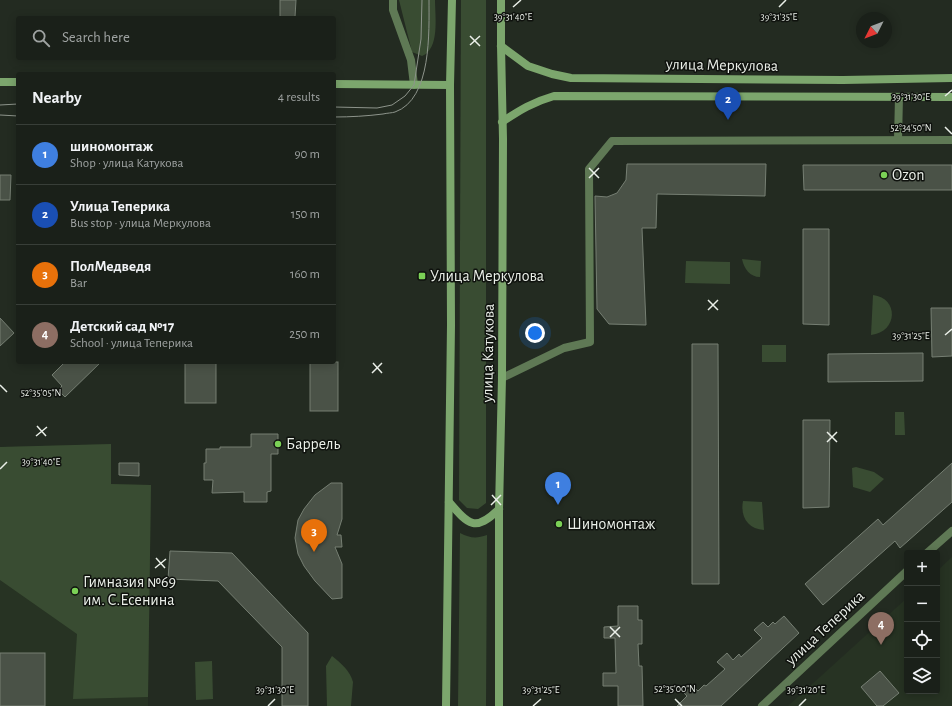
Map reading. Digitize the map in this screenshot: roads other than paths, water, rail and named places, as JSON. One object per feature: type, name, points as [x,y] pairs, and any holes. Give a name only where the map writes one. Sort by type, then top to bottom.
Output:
[{"type":"main road","points":[[446,706],[452,266],[450,85],[452,0]]},
{"type":"main road","name":"улица Катукова","points":[[499,706],[499,509],[502,378],[503,139],[501,0]]},
{"type":"main road","name":"улица Меркулова","points":[[501,46],[528,66],[552,74],[571,78],[835,80],[952,78]]},
{"type":"main road","points":[[0,82],[16,82]]},
{"type":"main road","points":[[336,84],[450,85]]},
{"type":"main road","name":"улица Меркулова","points":[[502,122],[538,100],[554,96],[952,97]]},
{"type":"main road","points":[[449,502],[460,515],[470,522],[480,524],[489,519],[499,509]]},
{"type":"street","points":[[393,0],[393,10],[411,60],[414,85]]},
{"type":"street","points":[[898,140],[899,96]]},
{"type":"street","points":[[502,378],[564,348],[590,342],[589,169],[612,141],[952,140]]},
{"type":"street","points":[[930,550],[952,531]]},
{"type":"street","name":"улица Теперика","points":[[762,706],[904,574]]},
{"type":"tram line","points":[[336,107],[377,108],[392,105],[405,96],[414,85],[421,39],[422,0]]},
{"type":"tram line","points":[[336,117],[392,113],[407,105],[416,93],[422,79],[426,63],[429,29],[429,0]]},
{"type":"tram line","points":[[0,105],[16,104]]},
{"type":"tram line","points":[[0,115],[16,116]]},
{"type":"place","name":"Улица Теперика","points":[[728,120]]},
{"type":"place","name":"Ozon","points":[[884,175]]},
{"type":"place","name":"Улица Меркулова","points":[[422,276]]},
{"type":"place","name":"Баррель","points":[[278,444]]},
{"type":"place","name":"шиномонтаж","points":[[558,505]]},
{"type":"place","name":"Шиномонтаж","points":[[559,524]]},
{"type":"place","name":"ПолМедведя","points":[[314,552]]},
{"type":"place","name":"Гимназия №69 им. С.Есенина","points":[[75,591]]},
{"type":"place","name":"Детский сад №17","points":[[881,645]]}]
